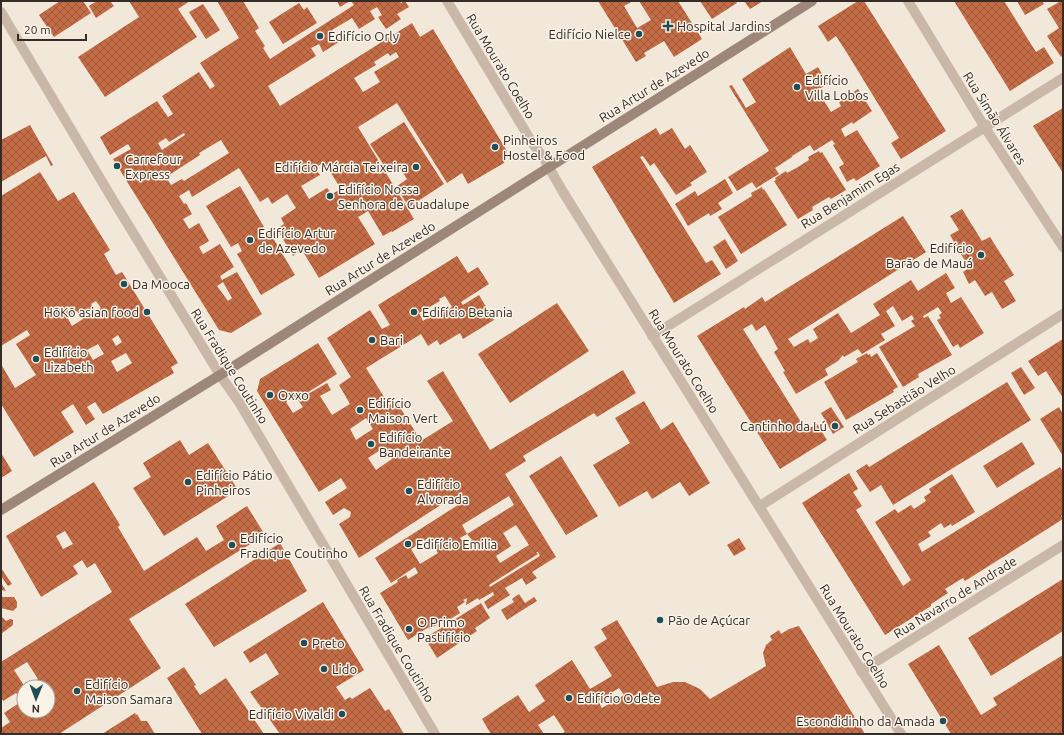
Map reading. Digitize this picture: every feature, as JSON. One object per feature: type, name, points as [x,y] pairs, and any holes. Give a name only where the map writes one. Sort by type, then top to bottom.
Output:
[{"type":"street","name":"Rua Mourato Coelho","points":[[447,1],[533,144],[543,157],[548,168],[652,336],[760,506],[901,734]]},
{"type":"street","name":"Rua Artur de Azevedo","points":[[1,510],[220,375],[812,1]]},
{"type":"street","name":"Rua Simão Álvares","points":[[908,1],[984,126],[1063,247]]},
{"type":"street","name":"Rua Fradique Coutinho","points":[[1,12],[113,200],[220,375],[239,402],[435,734]]},
{"type":"street","name":"Rua Benjamim Egas","points":[[652,336],[984,126],[1063,78]]},
{"type":"street","name":"Rua Sebastião Velho","points":[[760,506],[1063,314]]},
{"type":"street","name":"Rua Navarro de Andrade","points":[[861,671],[1063,545]]},
{"type":"building","points":[[60,1],[83,1],[91,13],[54,37],[39,15]]},
{"type":"building","points":[[97,1],[110,1],[114,6],[96,18],[89,6]]},
{"type":"building","points":[[129,1],[190,1],[178,9],[197,37],[105,97],[78,57],[139,17]]},
{"type":"building","points":[[217,1],[243,1],[259,28],[255,31],[265,46],[263,48],[270,59],[354,5],[351,1],[399,1],[401,3],[405,1],[409,7],[397,14],[401,19],[386,29],[378,17],[382,15],[377,7],[370,11],[375,19],[359,29],[352,18],[332,30],[339,42],[323,52],[319,44],[311,48],[316,56],[268,86],[280,106],[412,23],[420,37],[433,29],[507,151],[504,163],[468,184],[462,173],[447,183],[397,103],[358,127],[414,219],[383,236],[368,211],[358,217],[375,244],[319,278],[302,250],[293,256],[277,229],[284,224],[281,218],[296,208],[287,194],[272,204],[268,197],[260,202],[239,168],[192,197],[189,190],[179,196],[184,204],[186,203],[192,214],[183,219],[189,229],[199,223],[209,241],[199,247],[203,254],[220,244],[234,267],[220,276],[222,280],[237,272],[262,314],[231,333],[219,330],[113,159],[131,149],[128,144],[110,155],[100,137],[157,101],[168,117],[173,114],[162,96],[199,72],[210,89],[215,86],[200,63],[239,38]],"holes":[[[396,52],[399,57],[374,72],[380,82],[363,92],[354,78],[376,65],[374,62],[388,53],[390,56]],[[184,133],[185,135],[162,150],[158,143],[166,138],[169,142]],[[221,140],[229,153],[184,181],[182,179],[171,185],[166,177],[200,155],[199,153]],[[324,162],[341,189],[332,194],[327,188],[309,199],[301,186],[320,175],[315,168]],[[223,282],[232,298],[228,301],[217,286]]]},
{"type":"building","points":[[337,1],[350,1],[340,7]]},
{"type":"building","points":[[598,1],[633,1],[624,6],[637,28],[651,20],[639,1],[678,1],[702,39],[674,57],[664,41],[644,53],[646,56],[636,62]]},
{"type":"building","points":[[700,1],[736,1],[737,3],[712,19]]},
{"type":"building","points":[[744,1],[763,1],[750,9]]},
{"type":"building","points":[[858,1],[864,1],[946,131],[901,159],[891,143],[899,138],[847,53],[836,36],[828,42],[818,26]]},
{"type":"building","points":[[954,1],[1004,1],[1036,52],[1044,47],[1054,63],[1010,91]]},
{"type":"building","points":[[1017,1],[1042,1],[1044,4],[1025,15]]},
{"type":"building","points":[[1063,1],[1063,55],[1061,57],[1047,36],[1059,28],[1047,9]]},
{"type":"building","points":[[299,3],[304,10],[307,7],[317,23],[283,44],[269,22]]},
{"type":"building","points":[[203,4],[220,30],[206,39],[189,12]]},
{"type":"building","points":[[790,47],[806,74],[818,67],[828,84],[817,90],[831,112],[841,106],[839,102],[858,89],[872,111],[853,124],[852,122],[841,129],[845,137],[857,130],[880,166],[856,181],[854,178],[847,182],[839,167],[844,164],[833,145],[835,144],[832,140],[814,151],[810,145],[792,156],[775,168],[779,174],[756,188],[752,182],[737,191],[728,177],[769,151],[729,86],[732,85],[746,108],[756,102],[742,79]]},
{"type":"building","points":[[1063,108],[1063,173],[1033,126]]},
{"type":"building","name":"Edifício Márcia Teixeira","points":[[404,122],[444,184],[409,207],[396,187],[407,179],[397,164],[387,170],[370,144]]},
{"type":"building","points":[[30,125],[53,165],[51,166],[46,156],[1,182],[1,140]]},
{"type":"building","points":[[656,128],[660,135],[672,128],[685,149],[690,145],[707,172],[690,183],[692,185],[676,195],[654,163],[650,166],[643,156],[640,157],[706,263],[712,260],[721,274],[674,303],[592,167]]},
{"type":"building","points":[[819,151],[820,153],[822,152],[846,190],[831,199],[829,197],[812,207],[813,210],[798,219],[774,181],[776,180],[775,178],[786,171],[787,173],[809,160],[808,157]]},
{"type":"building","points":[[40,172],[58,201],[74,192],[110,250],[104,254],[116,275],[122,272],[178,363],[171,367],[174,373],[103,414],[95,402],[87,407],[95,419],[86,425],[73,404],[61,412],[74,432],[34,457],[1,404],[1,364],[15,388],[36,375],[16,344],[30,335],[27,330],[1,346],[1,196]],"holes":[[[96,301],[101,308],[95,311],[91,304]],[[77,311],[83,319],[72,326],[67,317]],[[118,335],[122,342],[116,346],[112,339]],[[98,344],[104,354],[93,360],[87,350]],[[126,353],[132,363],[117,372],[111,361]]]},
{"type":"building","points":[[725,179],[733,193],[718,203],[722,209],[710,216],[709,213],[688,226],[675,204],[695,191],[698,196]]},
{"type":"building","name":"Edifício Artur de Azevedo","points":[[240,186],[264,227],[260,230],[264,237],[270,233],[295,275],[261,295],[237,254],[242,251],[238,243],[231,247],[206,206]]},
{"type":"building","points":[[762,187],[787,225],[741,254],[718,217],[752,196],[751,193]]},
{"type":"building","name":"Edifício Barão de Mauá","points":[[962,209],[982,241],[990,237],[1014,275],[1004,281],[1016,301],[1002,309],[992,292],[985,296],[975,280],[969,284],[963,272],[969,268],[950,235],[959,230],[950,216]]},
{"type":"building","points":[[903,216],[926,252],[788,339],[794,347],[808,339],[810,343],[818,338],[813,329],[838,313],[851,333],[880,315],[873,304],[911,280],[918,291],[946,273],[955,288],[946,293],[951,303],[961,297],[984,333],[960,348],[958,344],[953,347],[937,320],[941,318],[939,315],[942,313],[938,307],[923,316],[924,318],[928,316],[952,355],[918,374],[919,377],[903,387],[879,347],[915,326],[911,321],[914,319],[912,315],[902,321],[893,306],[886,311],[895,326],[881,334],[885,340],[862,354],[858,349],[844,357],[843,355],[838,361],[825,369],[828,375],[796,394],[783,372],[785,371],[774,352],[778,349],[765,325],[756,331],[752,324],[743,329],[806,430],[817,424],[827,440],[780,469],[697,336],[744,307],[745,309],[762,297],[765,302]]},
{"type":"building","points":[[725,239],[738,261],[726,269],[713,247]]},
{"type":"building","points":[[457,256],[468,273],[478,267],[489,284],[461,302],[463,305],[479,295],[494,320],[463,339],[460,333],[440,345],[437,340],[428,346],[421,334],[366,368],[389,405],[396,401],[421,441],[453,421],[427,381],[443,371],[490,450],[623,370],[636,393],[597,417],[594,413],[523,456],[526,461],[505,474],[556,557],[532,572],[537,578],[526,585],[522,578],[505,588],[510,595],[488,609],[484,602],[494,595],[493,592],[466,605],[467,598],[463,600],[465,602],[457,607],[460,613],[444,623],[443,621],[430,629],[429,627],[408,640],[380,593],[398,582],[397,580],[406,575],[408,579],[418,573],[415,567],[391,583],[375,558],[458,505],[453,497],[359,558],[339,524],[350,517],[351,512],[344,508],[333,515],[325,502],[347,488],[341,478],[319,492],[257,391],[260,379],[318,343],[337,374],[302,396],[303,397],[327,383],[331,390],[320,396],[332,415],[350,404],[339,385],[351,377],[327,338],[370,310],[382,329],[390,325],[378,305]],"holes":[[[445,296],[452,307],[446,311],[444,308],[423,321],[419,313],[440,301],[439,299]],[[295,396],[303,407],[293,413],[286,402]],[[366,418],[373,429],[356,440],[350,429]],[[385,447],[392,459],[376,470],[368,458]],[[509,496],[514,505],[467,534],[462,525]],[[516,525],[529,545],[500,563],[496,556],[511,546],[503,533]],[[467,534],[472,540],[465,545],[460,538]],[[428,538],[438,553],[420,564],[411,549]],[[536,552],[538,552],[540,556],[490,587],[489,585],[538,554]]]},
{"type":"building","points":[[557,303],[589,351],[510,403],[478,354]]},
{"type":"building","points":[[1063,339],[1063,398],[1046,371],[1038,376],[1028,361]]},
{"type":"building","points":[[867,353],[868,355],[870,354],[871,357],[877,353],[898,387],[893,390],[894,392],[846,420],[824,382],[858,362],[856,359]]},
{"type":"building","points":[[1021,367],[1035,388],[1024,395],[1011,373]]},
{"type":"building","points":[[1007,382],[1031,420],[893,505],[881,485],[870,492],[856,471],[867,464],[869,467]]},
{"type":"building","points":[[644,401],[661,430],[673,422],[710,483],[689,496],[680,482],[652,499],[647,491],[619,507],[593,465],[630,443],[615,418]]},
{"type":"building","points":[[831,407],[844,427],[833,434],[821,413]]},
{"type":"building","points":[[1059,407],[1063,414],[1063,456],[1040,419]]},
{"type":"building","name":"Edifício Pátio Pinheiros","points":[[180,440],[189,455],[208,443],[238,490],[164,536],[133,488],[151,477],[143,463]]},
{"type":"building","points":[[1022,442],[1035,464],[997,488],[983,466]]},
{"type":"building","points":[[1,453],[12,471],[1,478]]},
{"type":"building","points":[[561,456],[598,516],[566,535],[529,476]]},
{"type":"building","points":[[1060,467],[1063,472],[1063,515],[1061,516],[1063,519],[965,581],[963,578],[945,589],[948,593],[931,604],[931,606],[885,635],[802,503],[849,473],[858,489],[853,492],[862,506],[856,510],[903,586],[911,580],[875,522],[895,509],[898,513],[911,505],[914,509],[926,501],[924,497],[931,492],[929,489],[952,474],[975,512],[952,526],[951,524],[944,528],[941,523],[928,532],[931,536],[918,544],[922,552]]},
{"type":"building","points":[[94,482],[120,525],[118,527],[144,571],[197,537],[206,551],[224,540],[216,526],[247,506],[265,535],[129,619],[161,668],[59,734],[2,734],[1,728],[10,722],[4,713],[16,705],[16,719],[56,719],[56,679],[38,679],[27,662],[14,670],[20,679],[16,679],[16,693],[3,701],[1,697],[1,662],[112,592],[95,563],[87,568],[82,560],[73,566],[78,574],[41,597],[6,536]],"holes":[[[65,531],[73,544],[63,549],[56,536]]]},
{"type":"building","points":[[739,538],[746,549],[734,556],[727,545]]},
{"type":"building","points":[[280,543],[307,591],[214,647],[185,604]]},
{"type":"building","points":[[1,568],[12,584],[8,586],[1,576]]},
{"type":"building","points":[[1063,579],[1063,631],[991,676],[968,638]]},
{"type":"building","points":[[1,583],[6,591],[1,590]]},
{"type":"building","points":[[519,594],[525,603],[534,597],[537,601],[507,620],[501,610],[514,602],[512,599]]},
{"type":"building","points":[[1,597],[14,597],[17,602],[17,607],[13,611],[1,608]]},
{"type":"building","points":[[323,602],[364,670],[336,687],[345,700],[350,697],[352,699],[370,688],[385,711],[389,709],[404,734],[280,734],[250,692],[279,674],[266,653],[250,663],[243,652]]},
{"type":"building","points":[[481,603],[490,618],[475,628],[477,631],[437,658],[425,638]]},
{"type":"building","points":[[1,616],[6,621],[10,619],[13,620],[13,625],[1,634]]},
{"type":"building","points":[[617,620],[657,687],[673,682],[685,682],[700,689],[710,699],[766,666],[763,653],[766,645],[772,640],[770,636],[779,630],[781,634],[789,629],[799,626],[865,734],[561,734],[565,732],[554,715],[538,725],[544,734],[491,734],[482,719],[518,695],[529,712],[545,701],[535,685],[572,660],[590,689],[612,676],[594,647],[607,639],[601,629]],"holes":[[[619,688],[624,695],[602,708],[598,701]]]},
{"type":"building","points":[[939,645],[981,715],[997,705],[993,698],[1063,655],[1063,734],[951,734],[908,664]]},
{"type":"building","points":[[184,667],[196,685],[194,686],[200,695],[226,678],[264,734],[202,734],[167,678]]},
{"type":"building","points":[[135,713],[141,721],[147,721],[155,734],[102,734]]},
{"type":"place","name":"Hospital Jardins","points":[[668,26]]},
{"type":"place","name":"Edifício Nielce","points":[[639,34]]},
{"type":"place","name":"Edifício Orly","points":[[320,36]]},
{"type":"place","name":"Edifício Villa Lobos","points":[[797,87]]},
{"type":"place","name":"Pinheiros Hostel & Food","points":[[495,147]]},
{"type":"place","name":"Carrefour Express","points":[[117,166]]},
{"type":"place","name":"Edifício Márcia Teixeira","points":[[416,167]]},
{"type":"place","name":"Edifício Nossa Senhora de Guadalupe","points":[[330,196]]},
{"type":"place","name":"Edifício Artur de Azevedo","points":[[250,240]]},
{"type":"place","name":"Edifício Barão de Mauá","points":[[981,255]]},
{"type":"place","name":"Da Mooca","points":[[124,284]]},
{"type":"place","name":"HõKõ asian food","points":[[147,312]]},
{"type":"place","name":"Edifício Betania","points":[[414,312]]},
{"type":"place","name":"Bari","points":[[372,340]]},
{"type":"place","name":"Edifício Lizabeth","points":[[36,359]]},
{"type":"place","name":"Oxxo","points":[[270,395]]},
{"type":"place","name":"Edifício Maison Vert","points":[[360,410]]},
{"type":"place","name":"Cantinho da Lú","points":[[835,426]]},
{"type":"place","name":"Edifício Bandeirante","points":[[371,444]]},
{"type":"place","name":"Edifício Pátio Pinheiros","points":[[188,482]]},
{"type":"place","name":"Edifício Alvorada","points":[[409,491]]},
{"type":"place","name":"Edifício Emilia","points":[[408,544]]},
{"type":"place","name":"Edifício Fradique Coutinho","points":[[232,545]]},
{"type":"place","name":"Pão de Açúcar","points":[[660,620]]},
{"type":"place","name":"O Primo Pastifício","points":[[409,629]]},
{"type":"place","name":"Preto","points":[[304,643]]},
{"type":"place","name":"Lido","points":[[324,669]]},
{"type":"place","name":"Edifício Maison Samara","points":[[77,691]]},
{"type":"place","name":"Edifício Odete","points":[[569,698]]},
{"type":"place","name":"Edifício Vivaldi","points":[[342,714]]},
{"type":"place","name":"Escondidinho da Amada","points":[[943,721]]}]
